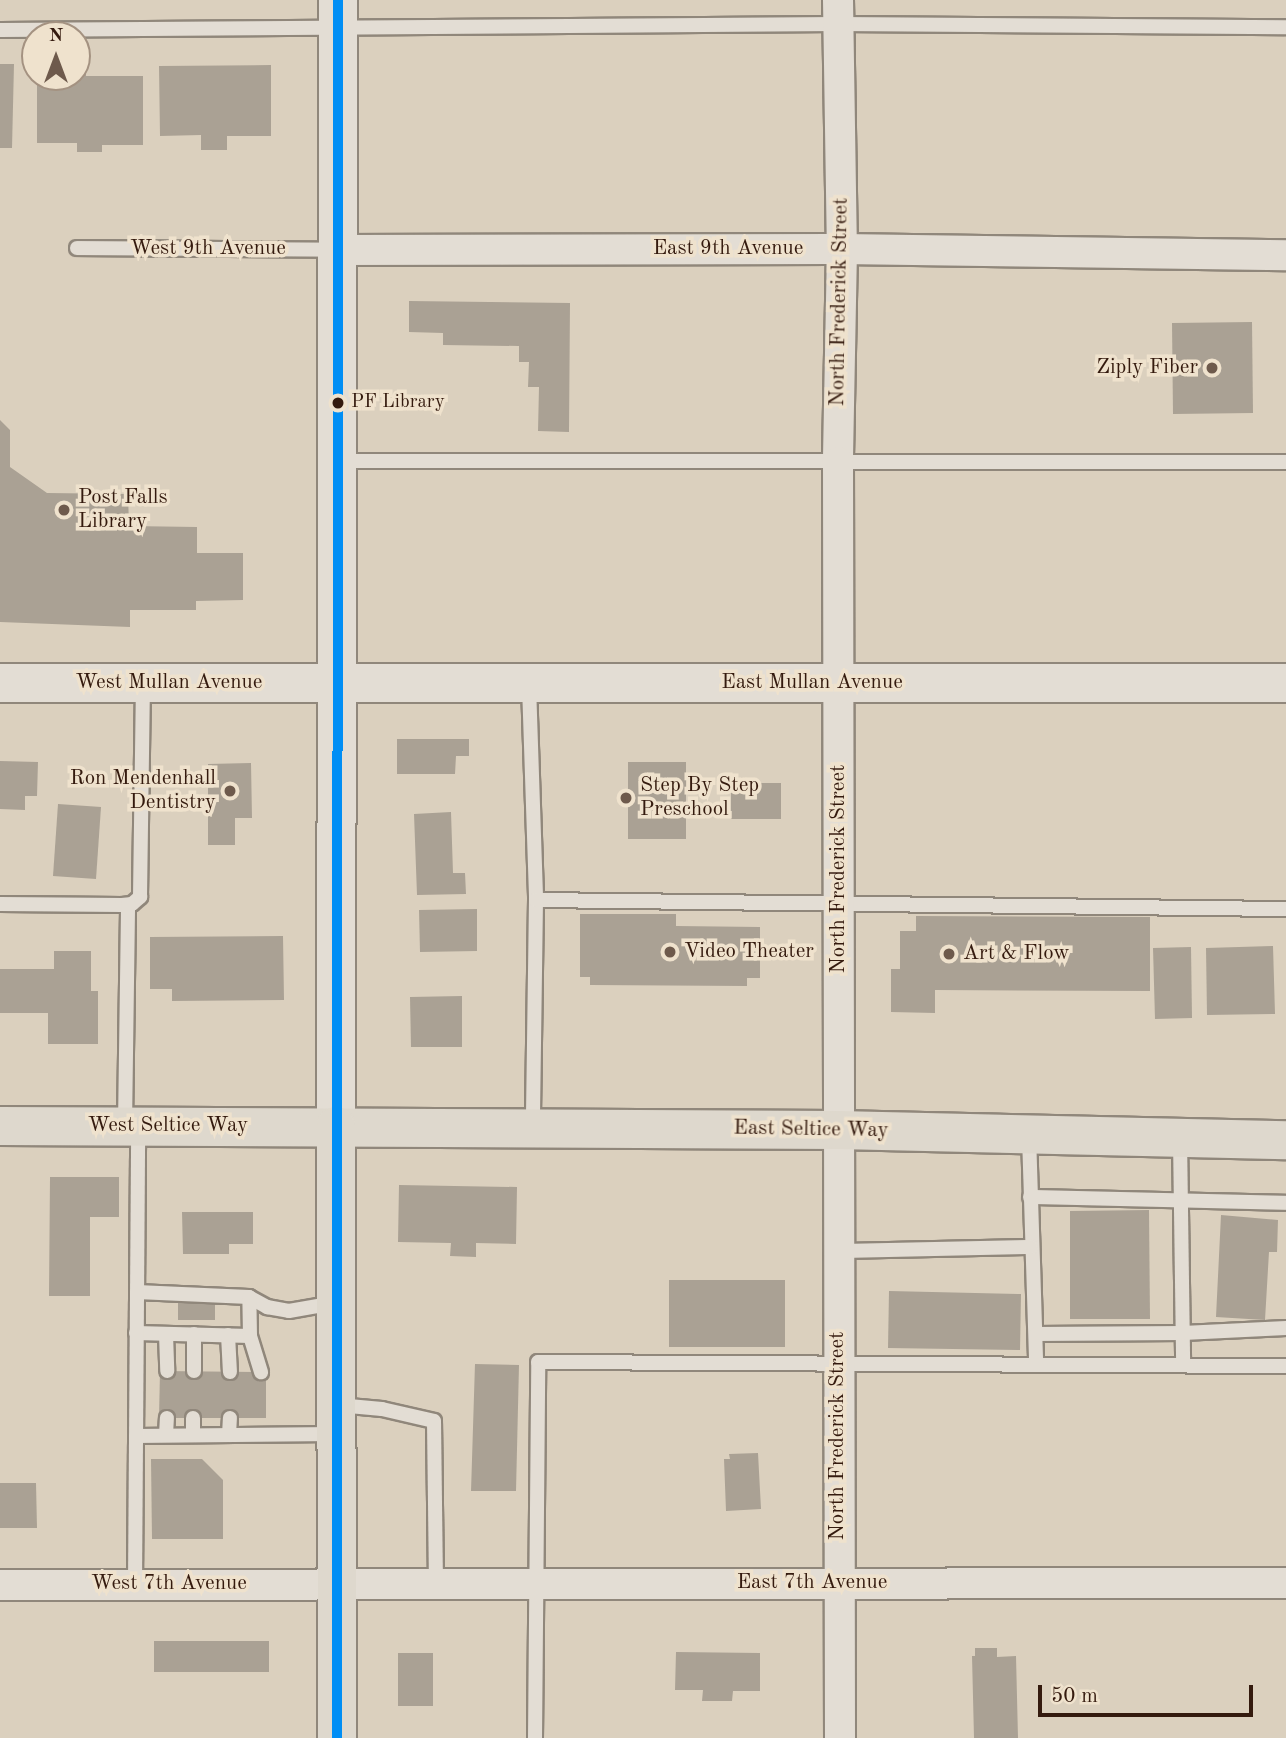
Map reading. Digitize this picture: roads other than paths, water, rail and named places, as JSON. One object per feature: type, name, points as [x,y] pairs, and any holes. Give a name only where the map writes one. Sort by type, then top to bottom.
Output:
[{"type":"main road","name":"West Seltice Way","points":[[0,1126],[336,1126]]},
{"type":"main road","name":"East Seltice Way","points":[[336,1126],[838,1130],[1286,1140]]},
{"type":"main road","points":[[336,1126],[339,1584],[337,1738]]},
{"type":"street","name":"North Frederick Street","points":[[838,12],[842,249],[838,463],[840,1738]]},
{"type":"street","points":[[336,1126],[338,15]]},
{"type":"street","name":"East 9th Avenue","points":[[338,250],[842,249],[1286,255]]},
{"type":"street","name":"West Mullan Avenue","points":[[0,683],[338,684]]},
{"type":"street","name":"East Mullan Avenue","points":[[338,684],[1286,683]]},
{"type":"street","name":"East 7th Avenue","points":[[339,1584],[1286,1583]]},
{"type":"street","name":"West 7th Avenue","points":[[0,1585],[339,1584]]},
{"type":"lane","points":[[0,30],[338,15],[838,12],[1286,27]]},
{"type":"lane","name":"West 9th Avenue","points":[[77,248],[338,250]]},
{"type":"lane","points":[[336,461],[1286,462]]},
{"type":"lane","points":[[529,683],[536,900],[533,1128]]},
{"type":"lane","points":[[0,905],[128,905],[138,899],[142,886],[143,684]]},
{"type":"lane","points":[[536,900],[1286,909]]},
{"type":"lane","points":[[128,905],[136,1292],[135,1584]]},
{"type":"lane","points":[[1029,1133],[1036,1364]]},
{"type":"lane","points":[[1180,1136],[1183,1365]]},
{"type":"lane","points":[[1030,1197],[1286,1203]]},
{"type":"lane","points":[[838,1251],[1031,1247]]},
{"type":"lane","points":[[136,1292],[249,1297],[267,1307],[289,1311],[336,1303]]},
{"type":"lane","points":[[249,1297],[250,1336],[261,1372]]},
{"type":"lane","points":[[1036,1334],[1182,1333],[1286,1328]]},
{"type":"lane","points":[[136,1333],[250,1336]]},
{"type":"lane","points":[[166,1334],[167,1371]]},
{"type":"lane","points":[[194,1334],[194,1371]]},
{"type":"lane","points":[[228,1335],[230,1372]]},
{"type":"lane","points":[[535,1738],[538,1362],[1286,1366]]},
{"type":"lane","points":[[136,1436],[261,1435],[382,1409],[434,1421],[436,1584]]},
{"type":"lane","points":[[166,1436],[167,1418]]},
{"type":"lane","points":[[193,1418],[193,1436]]},
{"type":"lane","points":[[229,1435],[230,1418]]},
{"type":"lane","points":[[261,1418],[261,1435]]},
{"type":"place","name":"Ziply Fiber","points":[[1212,368]]},
{"type":"place","name":"PF Library","points":[[338,403]]},
{"type":"place","name":"Post Falls Library","points":[[64,510]]},
{"type":"place","name":"Ron Mendenhall Dentistry","points":[[230,791]]},
{"type":"place","name":"Step By Step Preschool","points":[[626,798]]},
{"type":"place","name":"Video Theater","points":[[670,952]]},
{"type":"place","name":"Art & Flow","points":[[949,954]]}]
